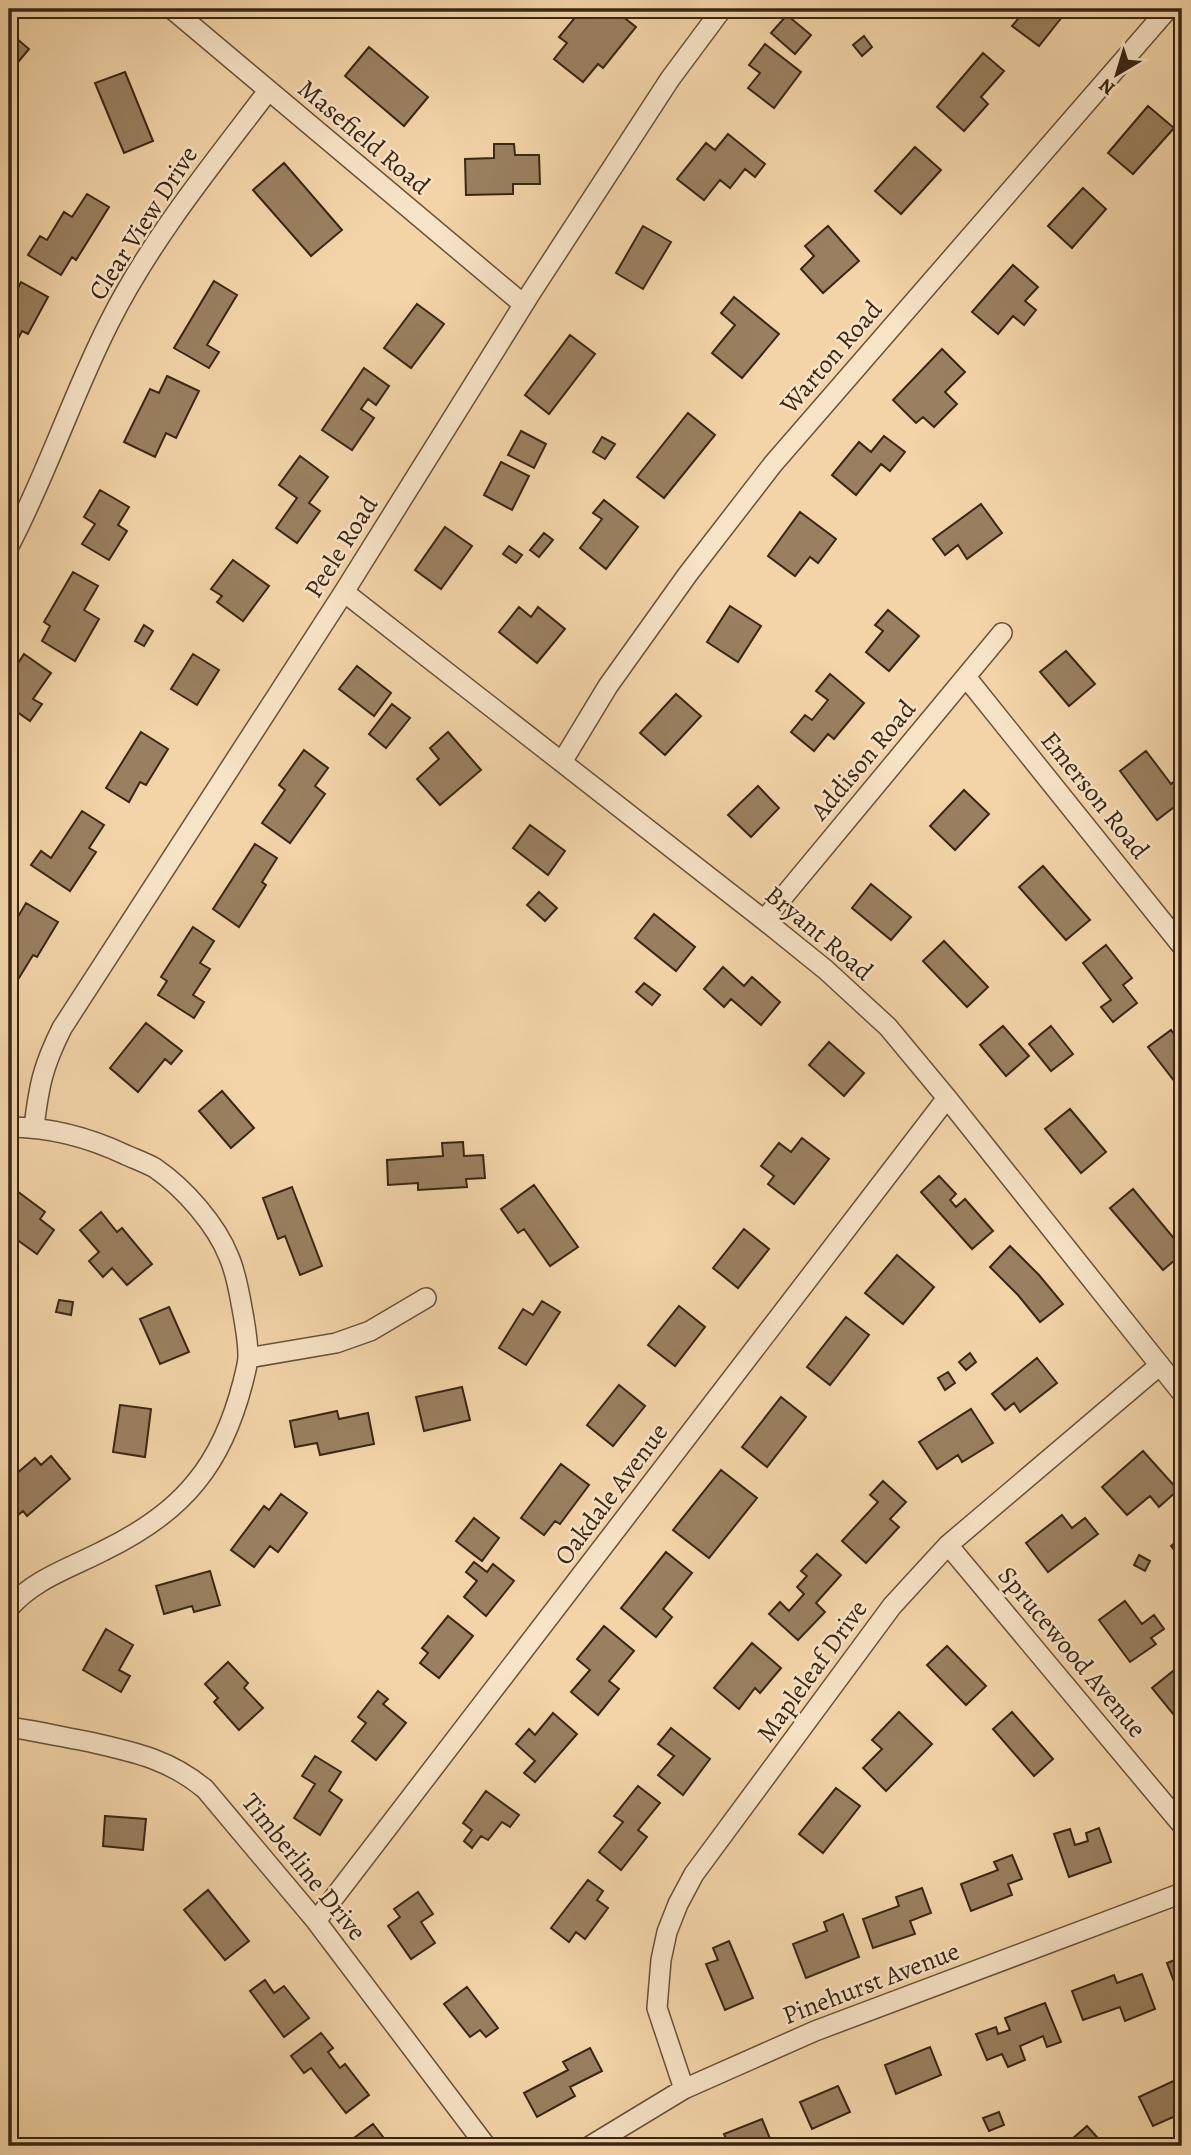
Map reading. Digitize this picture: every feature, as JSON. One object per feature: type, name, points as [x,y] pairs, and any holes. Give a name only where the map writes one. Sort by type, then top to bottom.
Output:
[{"type":"street","name":"Masefield Road","points":[[172,9],[523,304]]},
{"type":"street","name":"Peele Road","points":[[34,1127],[38,1084],[47,1057],[62,1028],[344,592],[523,304],[670,79],[722,9]]},
{"type":"street","name":"Warton Road","points":[[562,762],[608,686],[688,574],[764,475],[1168,9]]},
{"type":"street","name":"Clear View Drive","points":[[9,546],[45,472],[108,324],[131,282],[163,232],[268,91]]},
{"type":"street","name":"Bryant Road","points":[[344,592],[764,920],[826,970],[888,1027],[1182,1393]]},
{"type":"street","name":"Addison Road","points":[[764,920],[1002,634]]},
{"type":"street","name":"Emerson Road","points":[[966,677],[1182,946]]},
{"type":"street","name":"Oakdale Avenue","points":[[316,1921],[947,1098]]},
{"type":"street","points":[[9,1127],[34,1127],[70,1133],[110,1147],[154,1168],[191,1200],[216,1231],[229,1257],[244,1321],[248,1358],[237,1404],[227,1431],[214,1457],[176,1503],[155,1521],[106,1550],[33,1586],[9,1608]]},
{"type":"street","points":[[248,1358],[336,1343],[370,1331],[426,1298]]},
{"type":"street","name":"Mapleleaf Drive","points":[[684,2089],[657,2008],[661,1960],[667,1932],[678,1904],[695,1874],[892,1606],[948,1545],[1160,1365]]},
{"type":"street","name":"Sprucewood Avenue","points":[[948,1545],[1182,1825]]},
{"type":"street","name":"Timberline Drive","points":[[9,1727],[141,1753],[189,1776],[216,1801],[316,1921],[486,2146]]},
{"type":"street","name":"Pinehurst Avenue","points":[[590,2146],[684,2089],[815,2031],[1182,1893]]},
{"type":"building","points":[[582,9],[593,9],[601,15],[606,9],[613,9],[636,27],[603,68],[598,64],[583,82],[554,59],[567,43],[559,37]]},
{"type":"building","points":[[1005,9],[1057,9],[1055,11],[1062,17],[1039,46],[1012,26],[1018,19]]},
{"type":"building","points":[[787,15],[811,35],[795,54],[771,33]]},
{"type":"building","points":[[9,32],[29,49],[9,73]]},
{"type":"building","points":[[864,36],[872,47],[862,56],[853,45]]},
{"type":"building","points":[[765,44],[801,72],[774,108],[748,88],[760,73],[749,65]]},
{"type":"building","points":[[369,47],[428,97],[404,126],[345,76]]},
{"type":"building","points":[[983,53],[1004,71],[981,97],[988,104],[964,131],[937,107]]},
{"type":"building","points":[[125,72],[153,141],[124,153],[95,83]]},
{"type":"building","points":[[1148,106],[1174,128],[1133,174],[1108,153]]},
{"type":"building","points":[[728,134],[765,164],[755,177],[745,169],[730,188],[720,180],[704,200],[677,179],[706,143],[715,150]]},
{"type":"building","points":[[494,144],[514,144],[515,155],[539,155],[540,184],[513,184],[513,194],[466,195],[465,159],[494,158]]},
{"type":"building","points":[[915,147],[941,170],[901,214],[875,191]]},
{"type":"building","points":[[284,163],[342,230],[311,256],[253,190]]},
{"type":"building","points":[[1083,188],[1106,209],[1072,248],[1048,226]]},
{"type":"building","points":[[87,194],[109,207],[76,260],[72,257],[61,275],[28,255],[40,236],[47,240],[64,212],[72,217]]},
{"type":"building","points":[[643,226],[671,242],[643,289],[616,273]]},
{"type":"building","points":[[828,226],[859,261],[823,293],[801,269],[814,256],[805,246]]},
{"type":"building","points":[[1013,265],[1038,287],[1025,301],[1036,310],[1024,325],[1013,316],[998,334],[972,312]]},
{"type":"building","points":[[214,281],[237,295],[207,345],[219,352],[209,368],[174,348]]},
{"type":"building","points":[[21,282],[48,297],[28,334],[22,331],[9,356],[9,305]]},
{"type":"building","points":[[734,297],[779,334],[742,378],[712,353],[735,325],[721,313]]},
{"type":"building","points":[[417,304],[444,324],[411,368],[384,348]]},
{"type":"building","points":[[570,335],[595,354],[549,414],[525,395]]},
{"type":"building","points":[[942,349],[965,372],[945,392],[957,404],[934,427],[923,417],[916,423],[893,400]]},
{"type":"building","points":[[364,368],[389,386],[376,405],[368,399],[361,409],[374,418],[352,450],[322,430]]},
{"type":"building","points":[[167,376],[199,391],[176,438],[166,433],[155,457],[124,442],[150,389],[159,393]]},
{"type":"building","points":[[688,413],[715,435],[664,498],[637,477]]},
{"type":"building","points":[[521,431],[546,444],[534,468],[508,455]]},
{"type":"building","points":[[884,436],[905,452],[890,471],[881,464],[856,495],[832,475],[859,442],[871,452]]},
{"type":"building","points":[[602,437],[615,444],[605,459],[593,452]]},
{"type":"building","points":[[300,456],[328,477],[309,503],[320,511],[297,543],[276,528],[297,498],[279,485]]},
{"type":"building","points":[[501,462],[529,476],[512,510],[484,495]]},
{"type":"building","points":[[100,490],[129,507],[118,525],[127,531],[109,560],[82,544],[95,524],[84,517]]},
{"type":"building","points":[[604,500],[638,527],[606,569],[580,548],[602,519],[593,513]]},
{"type":"building","points":[[981,504],[1002,533],[967,559],[958,545],[945,555],[933,539]]},
{"type":"building","points":[[800,512],[836,539],[818,563],[810,557],[795,576],[768,556]]},
{"type":"building","points":[[445,527],[472,546],[441,589],[415,570]]},
{"type":"building","points":[[544,533],[553,540],[539,557],[530,550]]},
{"type":"building","points":[[509,546],[522,555],[516,563],[503,554]]},
{"type":"building","points":[[233,560],[269,586],[243,621],[217,602],[222,596],[211,589]]},
{"type":"building","points":[[73,572],[98,586],[84,610],[99,619],[75,661],[42,641],[50,626],[44,622]]},
{"type":"building","points":[[730,606],[761,626],[738,662],[707,642]]},
{"type":"building","points":[[519,607],[531,617],[538,607],[565,629],[537,663],[499,632]]},
{"type":"building","points":[[888,610],[919,636],[889,671],[866,652],[883,631],[875,625]]},
{"type":"building","points":[[144,625],[153,631],[144,646],[135,641]]},
{"type":"building","points":[[1066,651],[1095,684],[1069,706],[1040,672]]},
{"type":"building","points":[[24,654],[51,673],[33,699],[42,704],[30,721],[10,707],[9,709],[9,668],[13,671]]},
{"type":"building","points":[[193,654],[219,670],[197,705],[171,689]]},
{"type":"building","points":[[357,666],[391,693],[374,716],[339,689]]},
{"type":"building","points":[[830,674],[864,703],[834,739],[828,734],[814,751],[791,732],[805,715],[812,720],[828,700],[816,691]]},
{"type":"building","points":[[676,694],[701,716],[665,755],[640,733]]},
{"type":"building","points":[[392,704],[410,718],[386,748],[369,734]]},
{"type":"building","points":[[141,732],[168,749],[146,785],[140,782],[129,802],[106,788]]},
{"type":"building","points":[[448,732],[481,770],[440,805],[417,779],[439,759],[430,748]]},
{"type":"building","points":[[304,750],[328,768],[315,786],[325,794],[290,843],[262,823],[285,790],[279,785]]},
{"type":"building","points":[[1146,751],[1171,784],[1180,777],[1182,780],[1182,801],[1157,820],[1120,771]]},
{"type":"building","points":[[758,786],[779,808],[751,837],[728,815]]},
{"type":"building","points":[[964,790],[989,814],[955,850],[930,826]]},
{"type":"building","points":[[82,811],[104,825],[89,848],[96,852],[70,891],[31,865],[41,851],[51,858]]},
{"type":"building","points":[[530,825],[565,851],[548,875],[513,848]]},
{"type":"building","points":[[255,844],[277,858],[262,882],[266,885],[239,927],[213,909]]},
{"type":"building","points":[[1043,866],[1090,920],[1066,940],[1019,887]]},
{"type":"building","points":[[871,884],[911,917],[891,940],[852,908]]},
{"type":"building","points":[[539,892],[557,908],[545,921],[527,905]]},
{"type":"building","points":[[26,903],[58,922],[37,957],[33,955],[19,978],[9,973],[9,932]]},
{"type":"building","points":[[654,914],[695,947],[676,971],[635,938]]},
{"type":"building","points":[[193,927],[214,941],[200,963],[210,969],[193,995],[204,1002],[194,1018],[158,995],[167,981],[161,977]]},
{"type":"building","points":[[944,941],[988,987],[967,1007],[923,961]]},
{"type":"building","points":[[1106,945],[1132,978],[1123,985],[1137,1003],[1113,1022],[1101,1007],[1111,1000],[1083,963]]},
{"type":"building","points":[[723,967],[744,986],[752,977],[780,1002],[761,1025],[731,999],[724,1007],[704,989]]},
{"type":"building","points":[[644,983],[660,995],[652,1005],[636,992]]},
{"type":"building","points":[[146,1023],[182,1051],[171,1064],[165,1059],[138,1092],[110,1068]]},
{"type":"building","points":[[1003,1026],[1029,1056],[1006,1076],[980,1045]]},
{"type":"building","points":[[1051,1026],[1073,1054],[1051,1071],[1029,1044]]},
{"type":"building","points":[[1171,1030],[1182,1045],[1182,1091],[1148,1047]]},
{"type":"building","points":[[829,1042],[864,1073],[844,1096],[809,1065]]},
{"type":"building","points":[[222,1091],[254,1128],[231,1148],[199,1111]]},
{"type":"building","points":[[1070,1109],[1106,1152],[1081,1173],[1045,1129]]},
{"type":"building","points":[[802,1138],[829,1159],[794,1204],[768,1184],[774,1176],[761,1166],[779,1143],[791,1152]]},
{"type":"building","points":[[463,1142],[464,1156],[483,1155],[485,1178],[466,1179],[467,1187],[418,1190],[418,1183],[388,1185],[387,1160],[443,1156],[442,1143]]},
{"type":"building","points":[[939,1176],[956,1194],[950,1200],[956,1207],[965,1199],[993,1231],[972,1249],[921,1192]]},
{"type":"building","points":[[9,1185],[45,1212],[40,1219],[54,1230],[37,1254],[9,1234]]},
{"type":"building","points":[[534,1185],[578,1247],[550,1266],[524,1229],[518,1233],[501,1209]]},
{"type":"building","points":[[292,1187],[322,1266],[300,1275],[285,1236],[278,1239],[263,1198]]},
{"type":"building","points":[[1133,1189],[1182,1248],[1182,1254],[1163,1270],[1110,1208]]},
{"type":"building","points":[[101,1212],[117,1232],[122,1228],[152,1264],[127,1285],[112,1268],[103,1277],[89,1261],[99,1252],[80,1230]]},
{"type":"building","points":[[744,1229],[769,1249],[738,1288],[713,1268]]},
{"type":"building","points":[[1010,1246],[1063,1304],[1040,1322],[990,1267]]},
{"type":"building","points":[[897,1255],[934,1287],[903,1324],[865,1293]]},
{"type":"building","points":[[59,1300],[73,1302],[71,1315],[56,1312]]},
{"type":"building","points":[[542,1301],[560,1312],[526,1365],[499,1348],[523,1309],[533,1315]]},
{"type":"building","points":[[679,1306],[705,1327],[675,1366],[648,1345]]},
{"type":"building","points":[[169,1307],[189,1352],[160,1364],[140,1319]]},
{"type":"building","points":[[846,1317],[869,1335],[830,1385],[807,1367]]},
{"type":"building","points":[[970,1353],[976,1362],[966,1370],[959,1362]]},
{"type":"building","points":[[1037,1358],[1057,1383],[1020,1412],[1014,1403],[1005,1410],[992,1394]]},
{"type":"building","points":[[948,1372],[955,1383],[945,1390],[938,1378]]},
{"type":"building","points":[[619,1385],[645,1406],[613,1446],[587,1425]]},
{"type":"building","points":[[462,1387],[470,1420],[424,1431],[416,1397]]},
{"type":"building","points":[[781,1397],[806,1417],[767,1467],[742,1447]]},
{"type":"building","points":[[120,1405],[151,1409],[145,1457],[113,1452]]},
{"type":"building","points":[[971,1409],[993,1443],[962,1462],[958,1455],[937,1469],[919,1442]]},
{"type":"building","points":[[337,1411],[339,1419],[368,1413],[374,1444],[320,1455],[317,1443],[295,1447],[290,1421]]},
{"type":"building","points":[[1143,1451],[1178,1490],[1159,1507],[1150,1496],[1127,1515],[1102,1487]]},
{"type":"building","points":[[51,1456],[70,1479],[27,1516],[23,1511],[12,1520],[9,1517],[9,1480],[35,1458],[41,1465]]},
{"type":"building","points":[[561,1464],[589,1485],[560,1524],[555,1521],[544,1535],[521,1518]]},
{"type":"building","points":[[721,1470],[757,1498],[709,1558],[673,1530]]},
{"type":"building","points":[[883,1481],[906,1502],[890,1519],[899,1527],[866,1563],[842,1541],[878,1502],[870,1495]]},
{"type":"building","points":[[281,1494],[307,1513],[278,1552],[270,1546],[254,1567],[231,1550],[264,1506],[269,1510]]},
{"type":"building","points":[[1062,1515],[1072,1528],[1085,1518],[1098,1534],[1048,1572],[1026,1543]]},
{"type":"building","points":[[474,1518],[499,1538],[482,1561],[456,1541]]},
{"type":"building","points":[[1182,1537],[1182,1560],[1171,1546]]},
{"type":"building","points":[[666,1552],[692,1573],[663,1609],[672,1617],[656,1637],[621,1608]]},
{"type":"building","points":[[817,1554],[841,1575],[816,1603],[825,1612],[798,1640],[769,1614],[780,1602],[789,1611],[804,1594],[797,1587],[807,1576],[801,1571]]},
{"type":"building","points":[[1139,1555],[1150,1561],[1145,1571],[1134,1565]]},
{"type":"building","points":[[474,1562],[487,1572],[493,1564],[514,1581],[486,1616],[464,1597],[477,1581],[466,1572]]},
{"type":"building","points":[[210,1571],[220,1605],[194,1612],[192,1606],[164,1614],[156,1586]]},
{"type":"building","points":[[1125,1601],[1142,1624],[1154,1615],[1164,1629],[1151,1638],[1156,1644],[1130,1662],[1099,1620]]},
{"type":"building","points":[[448,1616],[473,1636],[439,1678],[420,1663],[428,1653],[422,1648]]},
{"type":"building","points":[[604,1626],[634,1651],[609,1681],[619,1689],[598,1715],[571,1692],[590,1670],[577,1659]]},
{"type":"building","points":[[106,1629],[133,1645],[119,1670],[130,1676],[121,1692],[83,1670]]},
{"type":"building","points":[[752,1643],[781,1668],[760,1693],[755,1688],[739,1709],[714,1688]]},
{"type":"building","points":[[947,1646],[986,1686],[966,1705],[927,1665]]},
{"type":"building","points":[[228,1662],[248,1683],[244,1688],[263,1708],[239,1730],[214,1702],[218,1698],[205,1684]]},
{"type":"building","points":[[1178,1667],[1182,1673],[1182,1725],[1152,1688]]},
{"type":"building","points":[[378,1691],[388,1699],[383,1704],[406,1723],[376,1760],[352,1741],[366,1723],[358,1717]]},
{"type":"building","points":[[899,1712],[932,1744],[886,1791],[863,1768],[882,1749],[872,1740]]},
{"type":"building","points":[[1012,1712],[1053,1759],[1034,1776],[993,1729]]},
{"type":"building","points":[[553,1713],[577,1734],[535,1782],[524,1773],[535,1761],[516,1744],[529,1729],[535,1735]]},
{"type":"building","points":[[671,1728],[710,1759],[683,1795],[658,1775],[674,1756],[658,1744]]},
{"type":"building","points":[[315,1756],[341,1772],[329,1791],[342,1800],[320,1835],[294,1818],[315,1784],[302,1776]]},
{"type":"building","points":[[638,1786],[660,1803],[638,1830],[647,1837],[621,1870],[599,1852],[623,1822],[614,1816]]},
{"type":"building","points":[[836,1788],[860,1806],[823,1853],[799,1834]]},
{"type":"building","points":[[486,1791],[519,1815],[510,1827],[502,1822],[488,1840],[481,1836],[472,1848],[464,1841],[472,1830],[463,1823]]},
{"type":"building","points":[[105,1816],[146,1819],[143,1850],[103,1846]]},
{"type":"building","points":[[1099,1828],[1111,1862],[1069,1877],[1054,1834],[1070,1829],[1075,1845],[1088,1841],[1086,1833]]},
{"type":"building","points":[[1012,1855],[1022,1879],[1008,1884],[1012,1895],[971,1911],[961,1884],[998,1870],[994,1862]]},
{"type":"building","points":[[588,1880],[603,1891],[597,1900],[608,1908],[585,1939],[576,1932],[569,1942],[551,1928]]},
{"type":"building","points":[[922,1888],[931,1913],[910,1921],[915,1934],[873,1948],[863,1919],[899,1906],[896,1897]]},
{"type":"building","points":[[208,1890],[249,1941],[225,1960],[184,1910]]},
{"type":"building","points":[[418,1892],[433,1914],[421,1922],[435,1943],[411,1959],[388,1926],[400,1917],[394,1909]]},
{"type":"building","points":[[843,1914],[859,1957],[806,1978],[793,1944],[827,1931],[824,1922]]},
{"type":"building","points":[[729,1941],[753,1998],[725,2010],[706,1964],[718,1960],[713,1948]]},
{"type":"building","points":[[1182,1957],[1182,1990],[1178,1992],[1167,1963]]},
{"type":"building","points":[[1142,1974],[1155,2009],[1125,2021],[1120,2007],[1083,2020],[1072,1991],[1114,1975],[1117,1983]]},
{"type":"building","points":[[265,1980],[274,1993],[284,1986],[309,2018],[284,2037],[250,1991]]},
{"type":"building","points":[[467,1987],[498,2028],[486,2037],[480,2030],[470,2037],[444,2004]]},
{"type":"building","points":[[1045,2003],[1061,2042],[1047,2047],[1043,2036],[1020,2046],[1025,2060],[1008,2067],[1002,2054],[987,2060],[976,2034],[996,2027],[998,2034],[1010,2030],[1005,2018]]},
{"type":"building","points":[[321,2033],[333,2048],[328,2052],[340,2068],[345,2064],[369,2095],[346,2113],[311,2068],[304,2073],[291,2056]]},
{"type":"building","points":[[930,2047],[941,2075],[896,2094],[885,2065]]},
{"type":"building","points":[[590,2048],[602,2071],[570,2087],[575,2096],[537,2117],[524,2093],[568,2070],[563,2062]]},
{"type":"building","points":[[1182,2077],[1182,2113],[1153,2126],[1139,2097]]},
{"type":"building","points":[[838,2086],[850,2112],[812,2129],[800,2102]]},
{"type":"building","points":[[999,2112],[1004,2125],[989,2131],[983,2118]]},
{"type":"building","points":[[762,2119],[773,2146],[729,2146],[724,2134]]},
{"type":"building","points":[[373,2124],[390,2146],[350,2146],[347,2143]]},
{"type":"building","points":[[1087,2126],[1105,2146],[1064,2146]]}]
